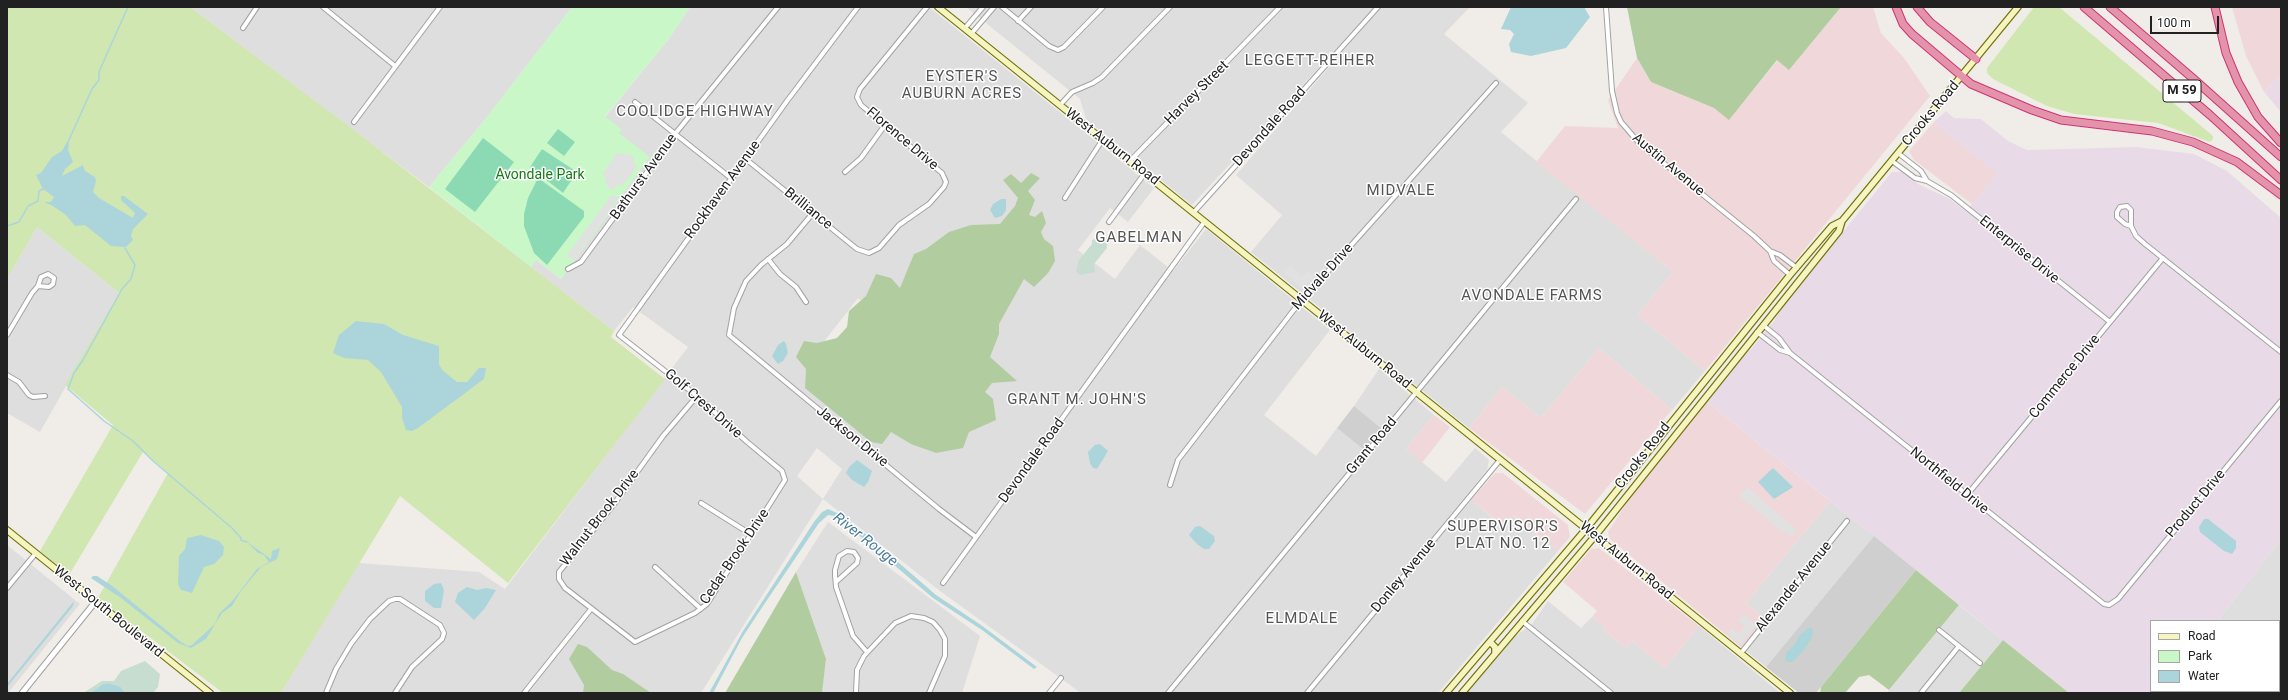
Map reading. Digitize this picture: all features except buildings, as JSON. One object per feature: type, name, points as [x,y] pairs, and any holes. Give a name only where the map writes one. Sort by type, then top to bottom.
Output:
[{"type":"highway","points":[[1896,7],[1903,24],[1912,34],[1962,77],[1976,86],[2051,117],[2071,122],[2152,131],[2193,142],[2236,162],[2281,195]]},
{"type":"highway","points":[[1917,7],[1930,22],[1976,59]]},
{"type":"highway","name":"M 59","points":[[2084,7],[2210,115],[2281,180]]},
{"type":"highway","name":"M 59","points":[[2110,7],[2196,81],[2281,158]]},
{"type":"highway","points":[[2215,7],[2226,53],[2238,82],[2258,117],[2281,144]]},
{"type":"main road","name":"West Auburn Road","points":[[938,7],[1060,106],[1145,172],[1790,693]]},
{"type":"main road","name":"Crooks Road","points":[[1446,693],[1586,529],[1728,350],[1790,275],[1832,226],[1842,221],[1962,77],[2018,7]]},
{"type":"main road","name":"Crooks Road","points":[[1462,693],[1595,536],[1732,363],[1839,232],[1842,221]]},
{"type":"main road","points":[[1797,268],[1800,273],[1797,283]]},
{"type":"main road","points":[[1755,317],[1753,327],[1757,332]]},
{"type":"main road","points":[[1728,350],[1734,356],[1732,363]]},
{"type":"main road","points":[[1664,430],[1670,436],[1668,444]]},
{"type":"main road","points":[[1603,507],[1604,514],[1609,518]]},
{"type":"main road","name":"West South Boulevard","points":[[7,530],[210,693]]},
{"type":"main road","points":[[1572,545],[1577,551],[1577,557]]},
{"type":"main road","points":[[1518,608],[1516,617],[1519,621],[1522,621]]},
{"type":"main road","points":[[1490,642],[1495,646],[1495,653]]},
{"type":"street","points":[[243,28],[257,7]]},
{"type":"street","points":[[323,7],[395,66]]},
{"type":"street","points":[[354,122],[440,7]]},
{"type":"street","name":"Bathurst Avenue","points":[[568,269],[581,262],[675,134],[778,7]]},
{"type":"street","name":"Rockhaven Avenue","points":[[619,335],[747,160],[795,91],[858,7]]},
{"type":"street","name":"Florence Drive","points":[[872,252],[879,248],[899,225],[929,204],[944,187],[946,182],[942,173],[861,105],[857,97],[860,89],[927,7]]},
{"type":"street","points":[[964,28],[983,7]]},
{"type":"street","points":[[971,34],[994,7]]},
{"type":"street","points":[[1002,7],[1049,46],[1058,50],[1064,47],[1104,7]]},
{"type":"street","points":[[1018,21],[1031,7]]},
{"type":"street","points":[[1060,106],[1072,92],[1093,83],[1102,77],[1170,7]]},
{"type":"street","name":"Harvey Street","points":[[1130,161],[1280,7]]},
{"type":"street","name":"Devondale Road","points":[[1194,212],[1378,7]]},
{"type":"street","name":"Austin Avenue","points":[[1606,7],[1612,91],[1617,113],[1621,122],[1640,144],[1754,236],[1770,251],[1780,255],[1797,268]]},
{"type":"street","name":"Midvale Drive","points":[[1170,485],[1178,460],[1302,300],[1496,83]]},
{"type":"street","points":[[635,102],[732,179]]},
{"type":"street","points":[[845,172],[858,161],[885,125]]},
{"type":"street","points":[[1065,198],[1103,139]]},
{"type":"street","name":"Enterprise Drive","points":[[1898,153],[1921,171],[1927,181]]},
{"type":"street","name":"Brilliance","points":[[747,160],[857,249],[866,253],[872,252]]},
{"type":"street","name":"Enterprise Drive","points":[[1892,161],[1915,178],[1927,181],[1964,205],[2110,322]]},
{"type":"street","points":[[1109,222],[1145,172]]},
{"type":"street","name":"Grant Road","points":[[1168,693],[1576,198]]},
{"type":"street","points":[[2131,226],[2117,217],[2117,212],[2120,207],[2127,206],[2131,210],[2131,226],[2136,236],[2281,352]]},
{"type":"street","points":[[806,302],[796,287],[780,274],[768,259],[787,244],[813,213]]},
{"type":"street","name":"Devondale Road","points":[[943,582],[1205,221]]},
{"type":"street","name":"Austin Avenue","points":[[1770,251],[1774,261],[1790,275]]},
{"type":"street","name":"Commerce Drive","points":[[1967,495],[2163,258]]},
{"type":"street","name":"Jackson Drive","points":[[768,259],[750,276],[739,294],[731,317],[729,335],[939,509],[976,537]]},
{"type":"street","points":[[7,335],[32,293],[38,286]]},
{"type":"street","name":"Northfield Drive","points":[[1763,325],[1779,338],[1790,353],[2100,602],[2109,604]]},
{"type":"street","name":"Northfield Drive","points":[[1757,332],[1780,350],[1790,353]]},
{"type":"street","name":"Golf Crest Drive","points":[[619,335],[697,396],[738,434],[782,471],[785,476]]},
{"type":"street","points":[[7,375],[19,382],[29,395],[33,397],[45,396]]},
{"type":"street","name":"Walnut Brook Drive","points":[[591,609],[562,585],[559,579],[559,572],[614,504],[663,436],[697,396]]},
{"type":"street","name":"Product Drive","points":[[2109,604],[2118,599],[2281,401]]},
{"type":"street","name":"Donley Avenue","points":[[1307,693],[1500,460]]},
{"type":"street","name":"Cedar Brook Drive","points":[[591,609],[635,642],[701,609],[713,596],[784,485],[785,476]]},
{"type":"street","points":[[701,503],[752,534]]},
{"type":"street","name":"Alexander Avenue","points":[[1740,653],[1847,520]]},
{"type":"street","points":[[836,582],[857,563],[858,558],[854,552],[847,551],[839,556],[835,570],[836,582],[853,636],[867,652]]},
{"type":"street","points":[[7,588],[36,553]]},
{"type":"street","points":[[655,567],[701,609]]},
{"type":"street","points":[[326,693],[336,669],[351,644],[373,616],[389,601],[395,599],[400,600],[440,625],[444,633],[442,639],[412,667],[395,693]]},
{"type":"street","points":[[22,693],[96,602]]},
{"type":"street","points":[[524,693],[591,609]]},
{"type":"street","points":[[856,693],[857,670],[867,652],[900,620],[911,616],[929,620],[940,630],[946,645],[941,669],[929,693]]},
{"type":"street","points":[[1522,621],[1611,693]]},
{"type":"street","points":[[1939,630],[1980,663]]},
{"type":"street","points":[[1921,693],[1959,646]]},
{"type":"street","points":[[1049,693],[1061,678]]},
{"type":"shaded area","points":[[190,7],[572,7],[487,117],[429,187]]},
{"type":"shaded area","points":[[690,7],[929,7],[1154,188],[1128,222],[1110,208],[1078,250],[1115,279],[1140,245],[1173,271],[1206,229],[1330,330],[1264,415],[1316,456],[1337,428],[1364,450],[1381,429],[1354,406],[1379,369],[1434,415],[1406,449],[1446,482],[1475,448],[1489,460],[1487,470],[1434,535],[1439,539],[1471,500],[1504,527],[1513,516],[1558,551],[1438,693],[1081,693],[940,591],[823,499],[701,693],[281,693],[359,563],[479,572],[505,589],[688,347],[633,307],[614,331],[531,267],[536,260],[561,279],[649,157],[618,133],[621,130],[605,117],[668,40]],"holes":[[[858,298],[905,339],[808,362]],[[817,448],[842,469],[823,499],[797,476]]]},
{"type":"shaded area","points":[[966,7],[1375,7],[1192,205],[1086,119],[1080,99]]},
{"type":"shaded area","points":[[1381,7],[1470,7],[1444,34],[1528,103],[1501,132],[1673,272],[1637,315],[1705,371],[1672,410],[1599,348],[1541,418],[1502,387],[1469,428],[1251,252],[1282,215],[1236,175]]},
{"type":"shaded area","points":[[1841,7],[1873,7],[1881,33],[1904,58],[1930,96],[1705,371],[1637,315],[1673,272],[1536,162],[1565,126],[1618,128],[1608,100],[1637,58],[1651,82],[1714,108],[1729,119],[1778,60],[1789,69]]},
{"type":"shaded area","points":[[2232,7],[2281,7],[2281,75],[2264,92],[2246,56]]},
{"type":"shaded area","points":[[2281,75],[2281,112],[2264,92]]},
{"type":"shaded area","points":[[1946,111],[1954,118],[1981,119],[2008,141],[2027,150],[2137,147],[2194,154],[2227,171],[2281,218],[2281,539],[2219,620],[2150,620],[2150,692],[2162,693],[2069,693],[1706,401],[1737,362],[1752,348],[1774,321],[1783,305],[1892,172],[1902,172],[1920,185],[1948,198],[1966,211],[1997,174],[1934,122]]},
{"type":"shaded area","points":[[1934,122],[1998,174],[1972,204],[1914,160],[1909,151]]},
{"type":"shaded area","points":[[617,153],[631,155],[634,159],[634,165],[638,165],[623,185],[619,184],[612,190],[605,183],[606,175],[602,175]]},
{"type":"shaded area","points":[[611,196],[619,197],[575,259],[566,257]]},
{"type":"shaded area","points":[[37,227],[119,293],[40,432],[7,413],[7,279]]},
{"type":"shaded area","points":[[1290,264],[1302,277],[1308,270],[1315,276],[1303,289],[1283,272]]},
{"type":"shaded area","points":[[1599,348],[1672,410],[1585,514],[1469,428],[1502,387],[1541,418]]},
{"type":"shaded area","points":[[1706,401],[1830,501],[1746,603],[1766,619],[1745,645],[1741,647],[1610,539],[1608,532],[1632,495]]},
{"type":"shaded area","points":[[1354,406],[1382,429],[1364,450],[1337,428]]},
{"type":"shaded area","points":[[1434,415],[1450,427],[1422,463],[1406,449]]},
{"type":"shaded area","points":[[1495,473],[1503,473],[1568,525],[1570,537],[1558,551],[1514,516],[1505,527],[1471,500]]},
{"type":"shaded area","points":[[1747,487],[1797,530],[1792,537],[1784,531],[1782,532],[1739,496]]},
{"type":"shaded area","points":[[1830,501],[1874,536],[1766,667],[1746,651],[1745,645],[1766,619],[1746,603]]},
{"type":"shaded area","points":[[828,522],[980,636],[962,693],[822,693],[826,659],[796,572]]},
{"type":"shaded area","points":[[1874,536],[1916,570],[1816,693],[1799,693],[1766,667]]},
{"type":"shaded area","points":[[2281,539],[2281,693],[2162,693],[2280,692],[2280,620],[2219,620]]},
{"type":"shaded area","points":[[7,545],[80,604],[8,693],[7,693]]},
{"type":"shaded area","points":[[1599,548],[1699,626],[1665,668],[1632,641],[1626,648],[1603,630],[1605,627],[1592,617],[1597,611],[1563,582],[1591,549]]},
{"type":"shaded area","points":[[1548,601],[1581,628],[1592,617],[1605,627],[1603,630],[1626,648],[1632,641],[1665,668],[1699,626],[1780,693],[1466,693],[1509,641],[1532,624]]},
{"type":"shaded area","points":[[1959,605],[2003,640],[1959,693],[1887,693]]},
{"type":"shaded area","points":[[1744,614],[1757,625],[1741,644],[1727,634],[1732,628],[1739,634],[1745,626],[1738,621]]},
{"type":"green space","points":[[7,7],[190,7],[350,127],[614,331],[611,337],[665,379],[508,583],[400,496],[281,693],[223,693],[98,598],[168,473],[143,452],[69,575],[40,551],[113,425],[65,385],[119,293],[37,227],[7,279]]},
{"type":"green space","name":"Avondale Park","points":[[572,7],[690,7],[668,40],[605,116],[622,130],[619,133],[650,157],[561,279],[536,260],[531,267],[429,187],[487,117]]},
{"type":"green space","points":[[1627,7],[1841,7],[1789,70],[1777,60],[1729,120],[1714,108],[1651,82],[1637,58]]},
{"type":"green space","points":[[2034,7],[2059,7],[2213,136],[2213,139],[2210,142],[2158,123],[2074,114],[2047,106],[1993,79],[1987,73],[1987,68]]},
{"type":"green space","points":[[558,129],[575,142],[564,156],[547,143]]},
{"type":"green space","points":[[483,138],[514,162],[475,212],[445,189]]},
{"type":"green space","points":[[542,149],[577,172],[563,193],[530,167]]},
{"type":"green space","points":[[1031,173],[1040,178],[1028,191],[1035,200],[1029,215],[1035,217],[1042,211],[1046,223],[1041,232],[1044,239],[1053,246],[1055,261],[1048,273],[1034,287],[1024,279],[999,324],[999,334],[990,357],[1017,381],[992,383],[985,392],[993,399],[996,420],[969,432],[963,448],[936,453],[911,444],[891,432],[882,444],[871,442],[805,388],[806,369],[796,357],[804,341],[817,343],[837,338],[847,327],[849,311],[866,296],[876,274],[891,278],[900,288],[914,254],[926,249],[949,232],[971,225],[1000,224],[1015,206],[1018,198],[1003,180],[1011,174],[1021,183]]},
{"type":"green space","points":[[538,178],[584,211],[584,217],[547,265],[534,253],[524,226],[524,214],[528,198]]},
{"type":"green space","points":[[1104,235],[1107,238],[1107,248],[1094,264],[1095,272],[1080,275],[1076,271],[1079,260],[1092,244],[1092,240]]},
{"type":"green space","points":[[1916,570],[1959,605],[1889,690],[1869,675],[1859,677],[1845,693],[1820,693],[1821,687]]},
{"type":"green space","points":[[796,572],[826,659],[822,693],[725,693]]},
{"type":"green space","points":[[2003,640],[2069,693],[1959,693]]},
{"type":"green space","points":[[578,644],[587,647],[612,670],[623,674],[651,693],[583,693],[584,685],[569,659]]},
{"type":"green space","points":[[145,661],[160,674],[158,687],[153,693],[125,693],[121,687],[109,683],[103,684],[90,693],[83,693],[102,681],[114,681],[121,671]]},
{"type":"water","points":[[1511,7],[1584,7],[1590,17],[1566,48],[1531,56],[1511,52],[1509,44],[1514,34],[1510,30],[1501,29]]},
{"type":"water","points":[[67,142],[69,143],[68,150],[73,162],[65,169],[62,176],[83,165],[85,171],[95,177],[96,181],[93,192],[99,198],[133,218],[135,213],[121,200],[121,196],[124,196],[148,214],[133,229],[131,236],[133,240],[126,247],[111,246],[85,225],[75,226],[66,215],[44,202],[51,202],[54,197],[43,189],[36,175],[41,173],[52,157],[62,151]]},
{"type":"water","points":[[1001,199],[1006,199],[1006,210],[1002,216],[995,218],[990,210],[993,204]]},
{"type":"water","points":[[356,321],[384,324],[403,335],[439,346],[439,364],[442,370],[457,382],[467,382],[479,368],[486,368],[484,379],[418,428],[412,431],[406,430],[402,418],[402,407],[381,372],[368,360],[344,358],[333,353],[339,335]]},
{"type":"water","points":[[784,341],[788,353],[783,361],[778,364],[772,356],[778,345]]},
{"type":"water","points":[[1100,444],[1108,451],[1097,469],[1093,468],[1090,463],[1088,452],[1095,445]]},
{"type":"water","points":[[857,460],[872,471],[868,482],[864,487],[852,480],[846,473],[849,467]]},
{"type":"water","points":[[1773,468],[1793,487],[1774,499],[1758,482]]},
{"type":"water","name":"River Rouge","points":[[828,509],[837,513],[861,530],[936,595],[981,625],[1037,667],[1034,669],[982,630],[933,598],[854,531],[835,516],[828,515],[819,523],[761,609],[742,638],[713,693],[709,693],[743,631],[814,522],[822,512]]},
{"type":"water","points":[[2204,519],[2208,519],[2236,541],[2236,548],[2232,554],[2224,551],[2200,532],[2199,527]]},
{"type":"water","points":[[1200,526],[1214,536],[1215,541],[1209,549],[1204,549],[1189,535],[1195,527]]},
{"type":"water","points":[[201,535],[219,541],[224,547],[223,555],[214,564],[204,567],[192,593],[181,590],[178,584],[179,556],[185,549],[187,538]]},
{"type":"water","points":[[247,542],[271,559],[272,551],[280,548],[277,559],[261,567],[241,591],[232,606],[222,613],[206,639],[191,648],[178,643],[121,598],[91,578],[93,576],[97,576],[111,585],[181,642],[188,646],[192,645],[215,624],[219,614],[234,599],[257,569],[269,562],[264,555],[258,553]]},
{"type":"water","points":[[441,583],[444,590],[441,608],[434,608],[425,601],[425,591],[434,584]]},
{"type":"water","points":[[467,587],[477,590],[486,588],[496,590],[485,608],[474,620],[455,602],[458,593]]},
{"type":"water","points":[[74,601],[73,606],[7,687],[7,684]]},
{"type":"water","points":[[1810,627],[1813,630],[1812,638],[1803,651],[1792,662],[1785,660],[1786,653],[1795,644],[1800,635]]},
{"type":"water","points":[[109,683],[121,687],[125,693],[90,693],[103,684]]},
{"type":"waterway","points":[[68,142],[92,89],[99,80],[99,72],[128,7]]},
{"type":"waterway","points":[[7,226],[19,222],[28,206],[38,201],[39,191],[43,189]]},
{"type":"waterway","points":[[125,248],[135,265],[131,279],[122,289],[83,360],[74,373],[68,389],[104,421],[133,441],[153,461],[232,528],[241,540],[247,542]]},
{"type":"district","name":"LEGGETT-REIHER","points":[[1310,61]]},
{"type":"district","name":"EYSTER'S AUBURN ACRES","points":[[962,86]]},
{"type":"district","name":"COOLIDGE HIGHWAY","points":[[695,112]]},
{"type":"district","name":"MIDVALE","points":[[1401,191]]},
{"type":"district","name":"GABELMAN","points":[[1139,238]]},
{"type":"district","name":"AVONDALE FARMS","points":[[1532,296]]},
{"type":"district","name":"GRANT M. JOHN'S","points":[[1077,400]]},
{"type":"district","name":"SUPERVISOR'S PLAT NO. 12","points":[[1503,536]]},
{"type":"district","name":"ELMDALE","points":[[1302,619]]}]
